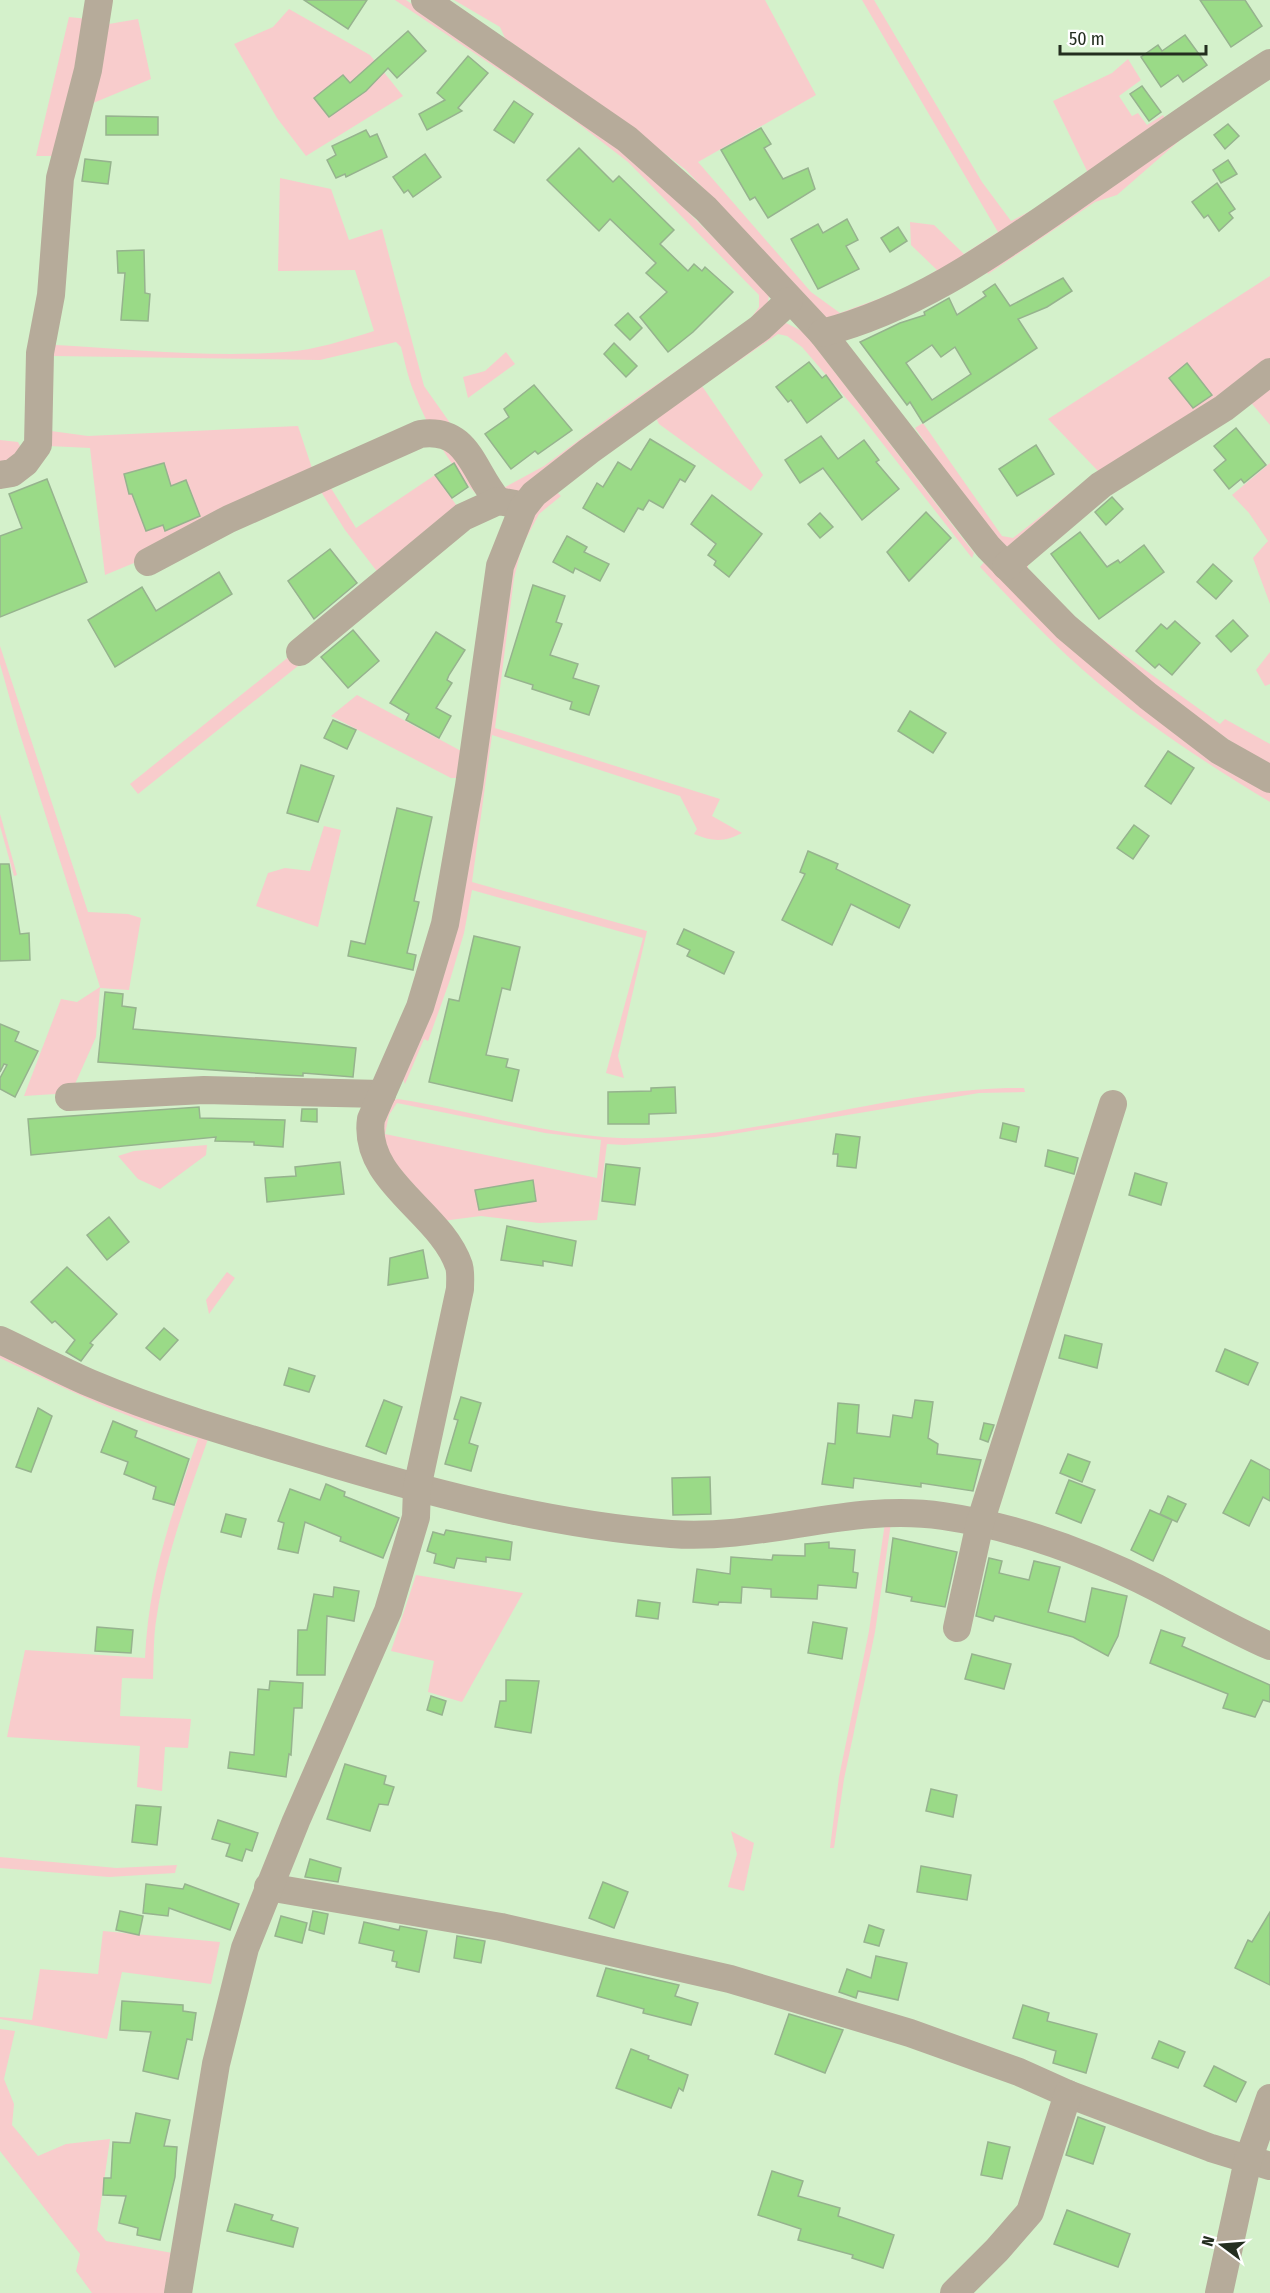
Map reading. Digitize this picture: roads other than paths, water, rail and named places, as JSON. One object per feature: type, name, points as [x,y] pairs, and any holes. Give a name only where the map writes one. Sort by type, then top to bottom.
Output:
[{"type":"street","points":[[0,475],[12,473],[25,463],[38,445],[40,353],[51,295],[60,178],[88,70],[99,0]]},
{"type":"street","points":[[425,0],[627,139],[705,209],[789,301],[822,333],[964,518],[1006,566],[1066,627],[1148,696],[1220,751],[1270,779]]},
{"type":"street","points":[[822,333],[860,323],[903,306],[976,266],[1219,95],[1270,63]]},
{"type":"street","points":[[300,652],[463,518],[511,504],[534,494],[589,451],[760,328],[789,301]]},
{"type":"street","points":[[1006,566],[1101,485],[1224,408],[1270,372]]},
{"type":"street","points":[[148,562],[230,519],[420,434],[434,432],[449,435],[465,448],[511,504],[469,786],[445,924],[420,1007],[371,1119],[369,1132],[375,1156],[441,1234],[459,1268],[460,1289],[417,1488],[416,1517],[388,1611],[268,1887],[245,1948],[222,2032],[178,2293]]},
{"type":"street","points":[[69,1097],[204,1090],[382,1094]]},
{"type":"street","points":[[957,1628],[980,1523],[1113,1104]]},
{"type":"street","points":[[0,1340],[90,1383],[147,1405],[417,1488],[516,1512],[669,1534],[711,1536],[745,1533],[820,1519],[897,1512],[942,1516],[980,1523],[1078,1551],[1270,1646]]},
{"type":"street","points":[[268,1887],[501,1927],[730,1979],[910,2033],[1019,2072],[1068,2094],[1259,2163]]},
{"type":"street","points":[[954,2293],[998,2250],[1030,2212],[1068,2094]]},
{"type":"street","points":[[1219,2293],[1259,2163],[1270,2098]]}]
